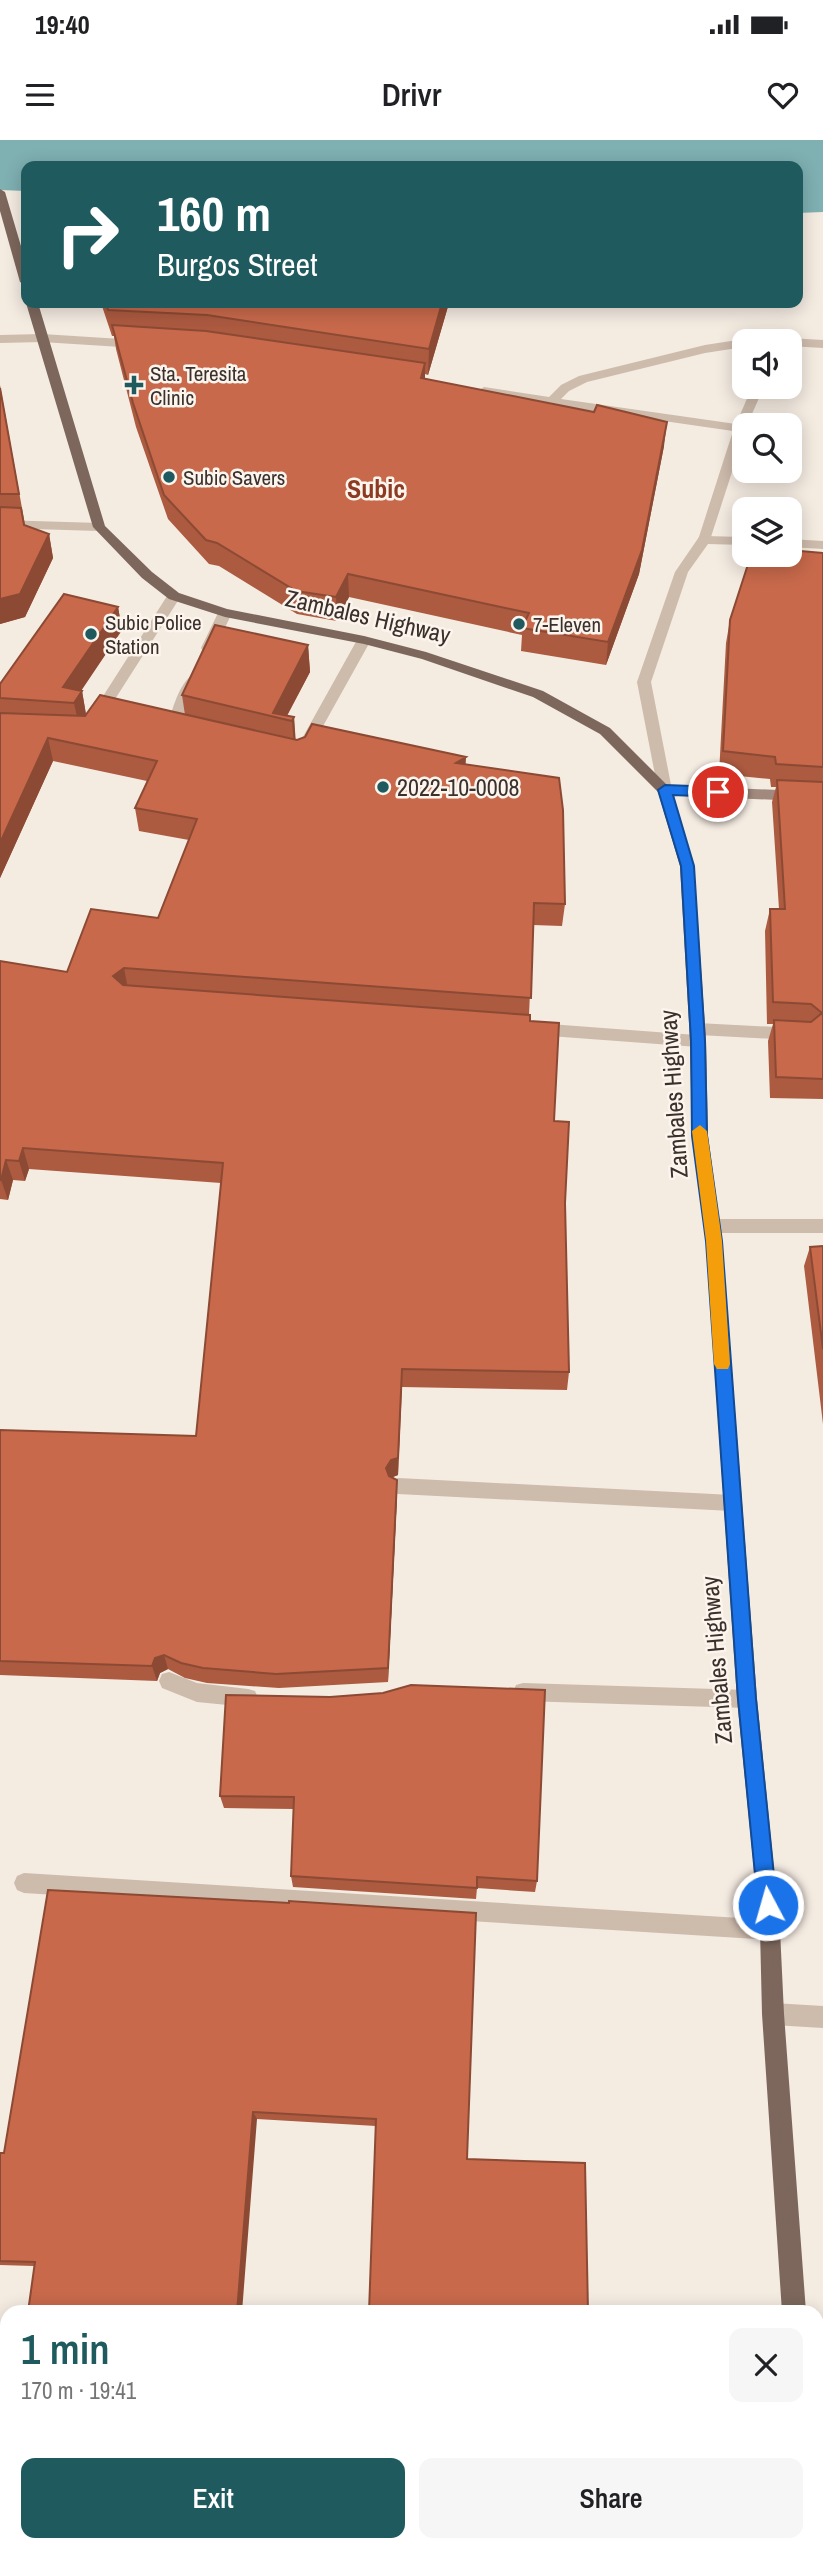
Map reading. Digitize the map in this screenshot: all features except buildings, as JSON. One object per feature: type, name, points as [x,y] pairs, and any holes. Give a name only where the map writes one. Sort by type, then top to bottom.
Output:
[{"type":"main road","points":[[0,192],[21,264]]},
{"type":"main road","name":"Zambales Highway","points":[[33,308],[99,527],[147,575],[174,596],[225,613],[364,640],[426,656],[538,694],[605,731],[665,790],[687,866],[700,1136],[712,1226],[747,1699],[770,1930],[773,2014],[794,2305]]},
{"type":"street","points":[[0,339],[42,338],[153,344]]},
{"type":"street","points":[[802,343],[823,344]]},
{"type":"street","points":[[552,401],[565,388],[583,379],[705,349],[732,346]]},
{"type":"street","points":[[466,388],[732,427]]},
{"type":"street","points":[[732,453],[704,540],[682,572],[644,682],[665,790],[823,797]]},
{"type":"street","points":[[0,524],[99,527]]},
{"type":"street","points":[[704,540],[732,541]]},
{"type":"street","points":[[802,543],[823,544]]},
{"type":"street","points":[[89,730],[174,596]]},
{"type":"street","points":[[200,734],[175,726],[177,715],[225,613]]},
{"type":"street","points":[[299,756],[364,640]]},
{"type":"street","points":[[517,1028],[697,1035],[805,1034]]},
{"type":"street","points":[[712,1226],[823,1226]]},
{"type":"street","points":[[398,1486],[732,1503]]},
{"type":"street","points":[[169,1681],[180,1688],[214,1696],[266,1699]]},
{"type":"street","points":[[504,1691],[747,1699]]},
{"type":"street","points":[[24,1883],[770,1930]]},
{"type":"street","points":[[773,2014],[823,2017]]},
{"type":"water","points":[[0,140],[823,140],[823,212],[803,213],[803,161],[21,161],[21,191],[0,190]]},
{"type":"slow traffic","points":[[700,1131],[714,1241],[722,1364]]},
{"type":"place","name":"Sta. Teresita Clinic","points":[[134,385]]},
{"type":"place","name":"Subic Savers","points":[[169,477]]},
{"type":"place","name":"7-Eleven","points":[[519,624]]},
{"type":"place","name":"Subic Police Station","points":[[91,634]]},
{"type":"place","name":"2022-10-0008","points":[[383,787]]},
{"type":"district","name":"Subic","points":[[376,488]]},
{"type":"route","points":[[718,792],[665,790],[687,866],[698,1041],[700,1136],[714,1241],[747,1699],[768,1905]]}]
